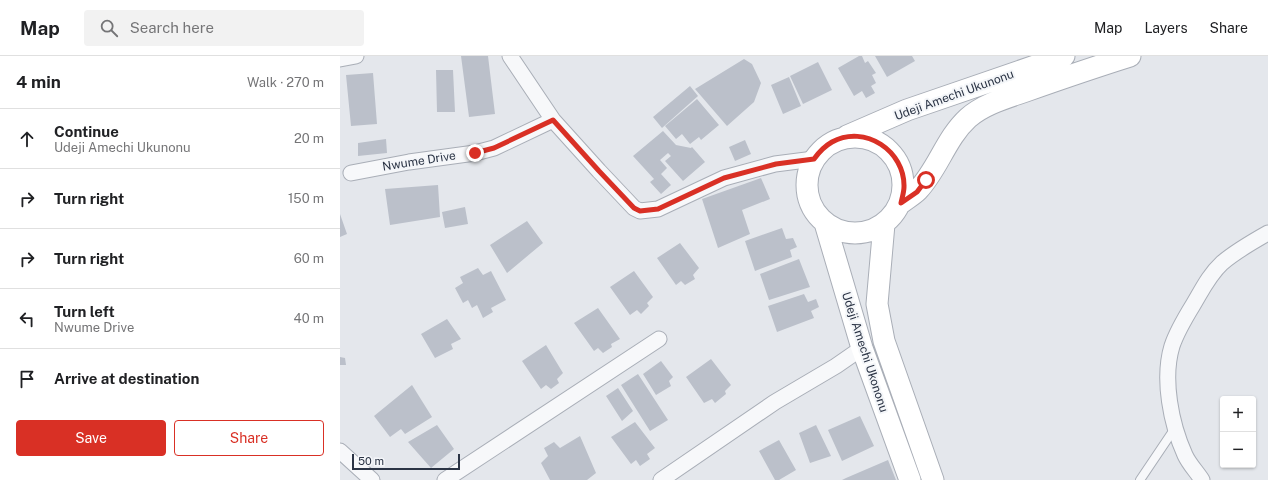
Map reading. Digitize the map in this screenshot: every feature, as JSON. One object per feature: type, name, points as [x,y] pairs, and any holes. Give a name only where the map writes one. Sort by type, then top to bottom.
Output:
[{"type":"main road","name":"Udeji Amechi Ukunonu","points":[[845,137],[907,110],[1064,56]]},
{"type":"main road","name":"Udeji Amechi Ukunonu","points":[[901,203],[917,192],[922,186],[955,133],[967,119],[977,111],[990,104],[1130,56]]},
{"type":"main road","points":[[860,136],[874,140],[887,148],[897,159],[902,173],[904,188],[901,203],[891,218],[884,224],[870,231],[854,233],[839,230],[825,223],[816,213],[809,200],[806,186],[808,172],[814,159],[822,149],[845,137],[860,136]]},
{"type":"main road","name":"Udeji Amechi Ukononu","points":[[825,223],[862,348],[910,480]]},
{"type":"main road","name":"Udeji Amechi Ukononu","points":[[884,224],[877,304],[883,335],[933,480]]},
{"type":"street","points":[[340,59],[356,56]]},
{"type":"street","points":[[510,56],[553,120],[634,208],[640,211],[658,209],[724,178],[776,164],[814,159]]},
{"type":"street","name":"Nwume Drive","points":[[351,173],[494,148],[553,120]]},
{"type":"street","points":[[1202,480],[1186,456],[1175,428],[1168,392],[1168,368],[1172,346],[1179,330],[1207,280],[1221,264],[1240,249],[1268,233]]},
{"type":"street","points":[[445,480],[659,339]]},
{"type":"street","points":[[661,480],[776,402],[831,369],[862,348]]},
{"type":"street","points":[[340,451],[372,480]]},
{"type":"lane","points":[[1140,480],[1175,428]]},
{"type":"building","points":[[461,56],[488,56],[495,114],[469,117]]},
{"type":"building","points":[[859,56],[862,56],[865,63],[868,61],[876,73],[872,75],[876,83],[871,86],[875,93],[866,98],[862,91],[854,96],[838,68]]},
{"type":"building","points":[[875,56],[912,56],[915,61],[887,77]]},
{"type":"building","points":[[744,59],[752,64],[761,83],[754,102],[727,126],[695,89]]},
{"type":"building","points":[[818,62],[832,90],[803,104],[790,76]]},
{"type":"building","points":[[436,70],[453,70],[455,112],[437,112]]},
{"type":"building","points":[[373,73],[377,124],[351,126],[346,75]]},
{"type":"building","points":[[789,77],[801,106],[783,114],[771,85]]},
{"type":"building","points":[[690,86],[698,96],[662,128],[653,117]]},
{"type":"building","points":[[697,99],[719,125],[701,140],[699,137],[690,144],[682,134],[676,139],[665,126]]},
{"type":"building","points":[[663,131],[676,145],[692,147],[705,162],[683,181],[665,161],[671,156],[668,153],[660,160],[667,168],[661,174],[671,185],[661,194],[650,182],[654,179],[633,156]]},
{"type":"building","points":[[386,139],[387,153],[358,156],[358,143]]},
{"type":"building","points":[[745,140],[751,154],[735,161],[729,147]]},
{"type":"building","points":[[761,178],[770,199],[742,210],[750,234],[718,248],[702,199]]},
{"type":"building","points":[[438,185],[440,217],[390,225],[385,189]]},
{"type":"building","points":[[465,207],[468,224],[445,228],[442,212]]},
{"type":"building","points":[[340,214],[347,234],[340,237]]},
{"type":"building","points":[[527,221],[543,243],[507,273],[490,245]]},
{"type":"building","points":[[782,228],[786,239],[793,238],[797,247],[790,250],[792,257],[755,271],[745,241]]},
{"type":"building","points":[[680,243],[699,268],[693,275],[695,279],[685,285],[681,281],[676,285],[657,258]]},
{"type":"building","points":[[799,259],[810,287],[769,300],[760,274]]},
{"type":"building","points":[[478,268],[483,275],[491,271],[506,300],[491,308],[493,312],[483,318],[477,305],[472,308],[468,300],[463,303],[455,288],[463,283],[460,277]]},
{"type":"building","points":[[634,271],[653,297],[647,303],[649,306],[641,314],[637,310],[630,315],[610,287]]},
{"type":"building","points":[[804,294],[808,302],[816,299],[819,307],[811,311],[814,318],[777,332],[768,306]]},
{"type":"building","points":[[598,308],[620,339],[611,344],[612,347],[603,353],[598,348],[594,351],[574,323]]},
{"type":"building","points":[[447,319],[461,339],[451,344],[453,349],[435,358],[421,334]]},
{"type":"building","points":[[546,345],[563,373],[557,379],[559,383],[551,389],[546,385],[541,389],[522,361]]},
{"type":"building","points":[[340,357],[345,358],[346,365],[340,365]]},
{"type":"building","points":[[711,359],[731,385],[725,391],[726,394],[715,403],[712,399],[704,403],[686,377]]},
{"type":"building","points":[[661,361],[673,377],[669,381],[671,386],[656,395],[643,374]]},
{"type":"building","points":[[638,374],[668,420],[650,431],[621,385]]},
{"type":"building","points":[[412,385],[432,417],[405,434],[401,429],[390,437],[374,416]]},
{"type":"building","points":[[618,388],[633,411],[622,421],[606,396]]},
{"type":"building","points":[[860,416],[874,446],[842,461],[828,430]]},
{"type":"building","points":[[635,422],[655,448],[647,454],[650,459],[640,466],[636,460],[631,464],[611,437]]},
{"type":"building","points":[[437,425],[454,449],[431,468],[408,442]]},
{"type":"building","points":[[816,425],[831,456],[810,463],[799,433]]},
{"type":"building","points":[[580,436],[596,473],[587,480],[550,480],[541,463],[548,456],[544,448],[554,442],[560,448]]},
{"type":"building","points":[[779,440],[796,470],[779,480],[775,480],[759,451]]},
{"type":"building","points":[[888,460],[896,480],[842,480],[846,478]]},
{"type":"route","points":[[475,153],[494,148],[553,120],[634,208],[640,211],[658,209],[724,178],[776,164],[814,159],[822,149],[845,137],[860,136],[874,140],[887,148],[897,159],[902,173],[904,188],[901,203],[917,192],[926,180]]}]
